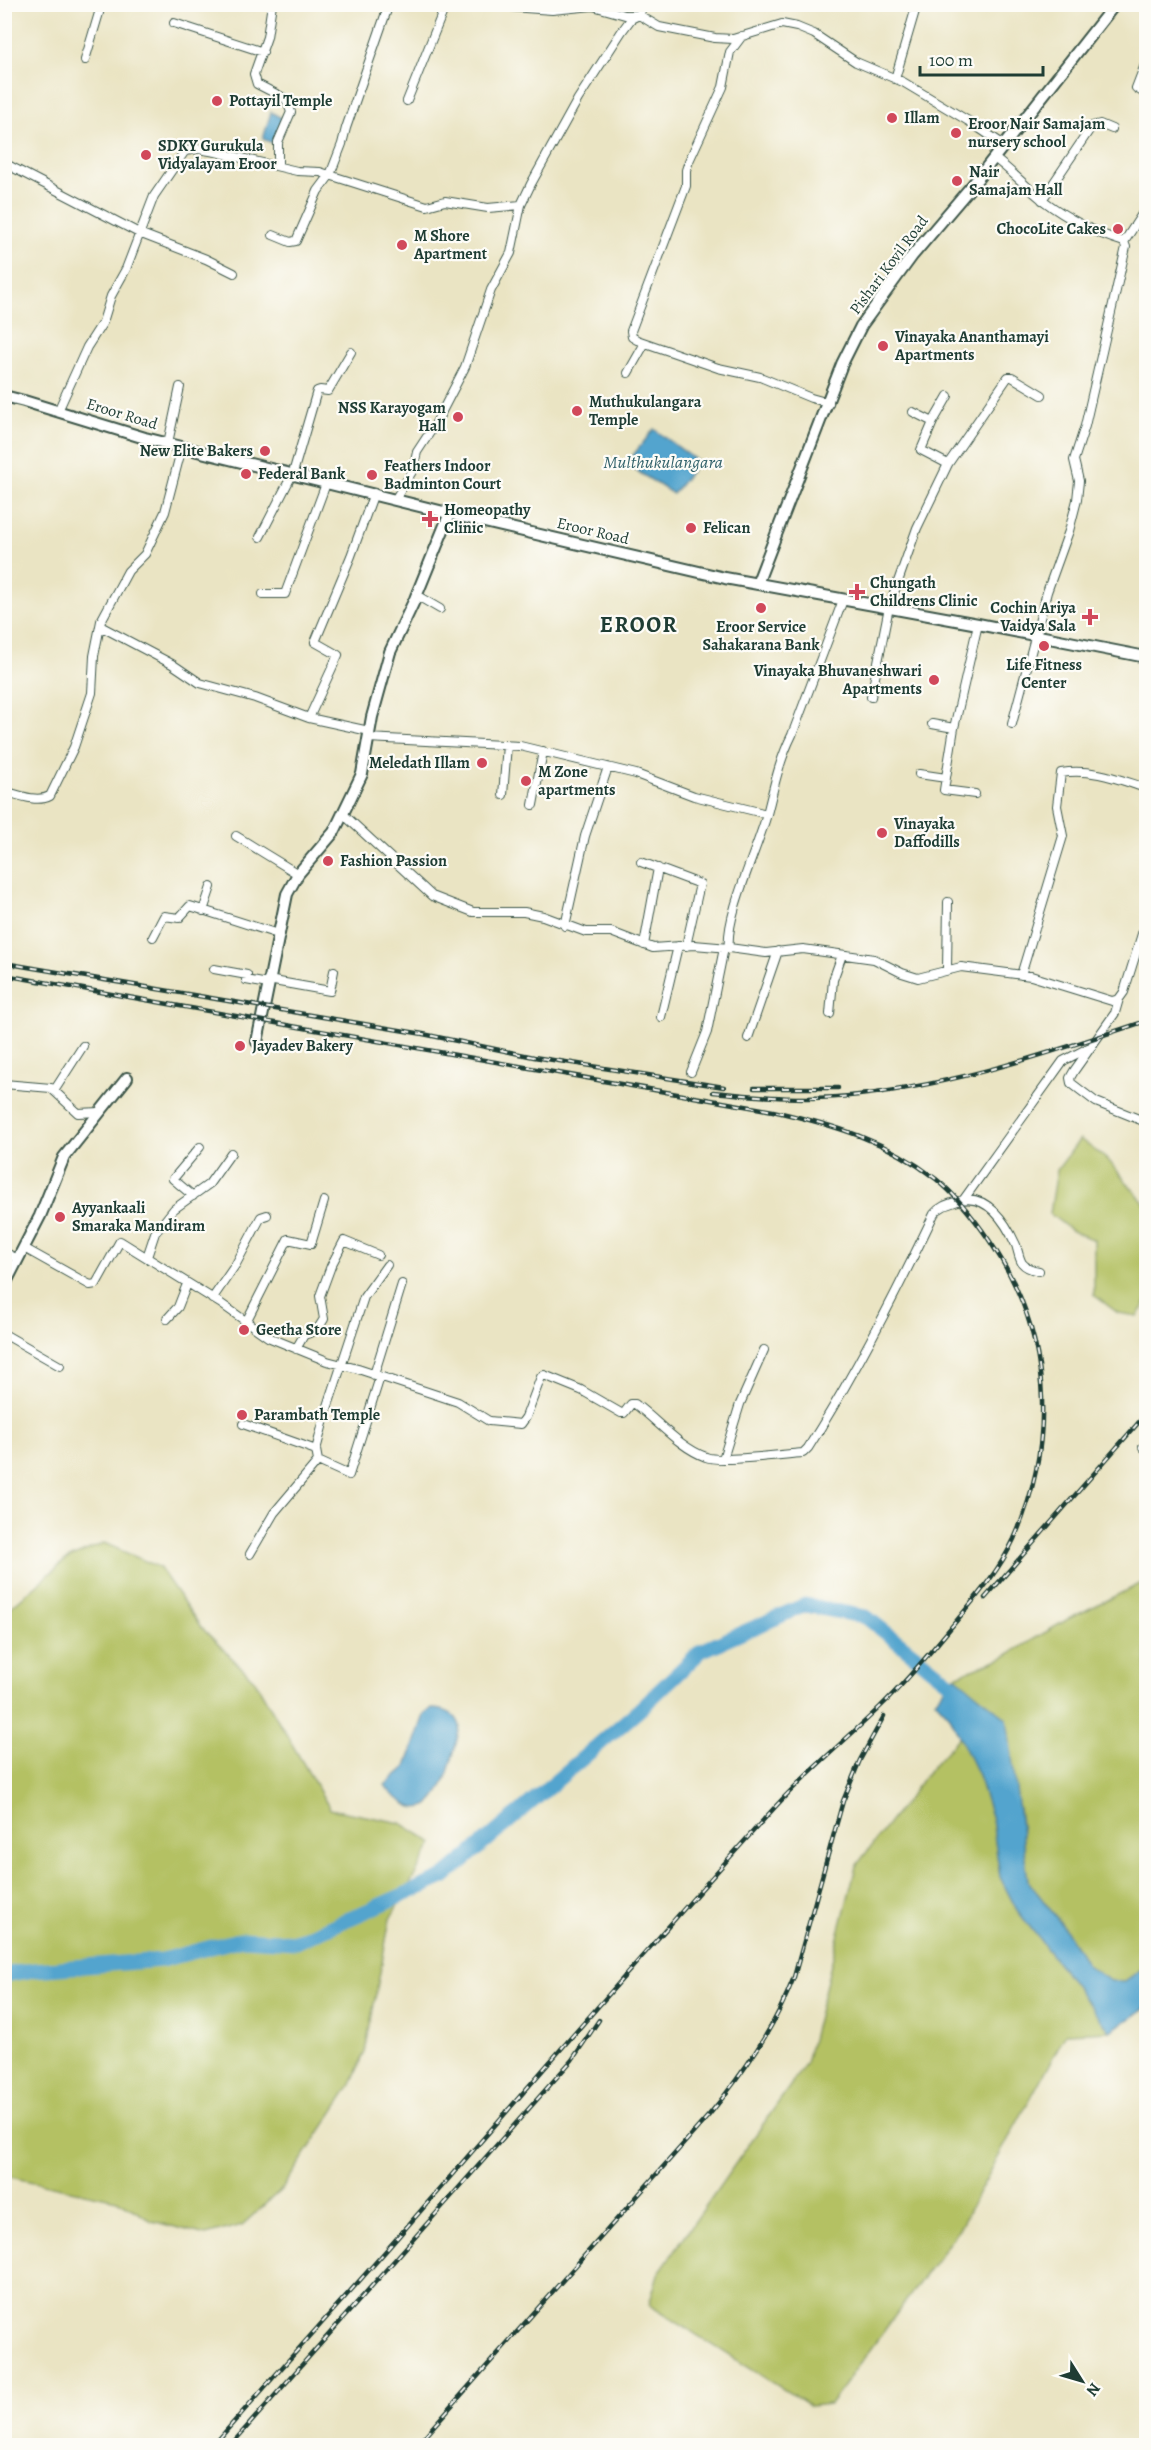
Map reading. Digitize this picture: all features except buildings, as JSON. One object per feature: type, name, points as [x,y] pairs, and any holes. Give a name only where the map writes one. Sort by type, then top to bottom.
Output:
[{"type":"main road","name":"Pishari Kovil Road","points":[[757,584],[829,403],[842,364],[861,326],[912,256],[994,158],[1115,4]]},
{"type":"main road","name":"Eroor Road","points":[[4,396],[182,447],[450,513],[757,584],[1146,657]]},
{"type":"main road","points":[[257,1042],[287,894],[298,874],[334,832],[362,774],[369,735],[390,651],[450,513]]},
{"type":"main road","points":[[4,1286],[54,1185],[64,1157],[88,1124],[127,1078]]},
{"type":"street","points":[[85,60],[100,4]]},
{"type":"street","points":[[272,4],[267,37],[254,74],[257,84],[286,99],[291,111],[278,142],[278,165]]},
{"type":"street","points":[[273,235],[290,242],[296,241],[318,191],[330,174],[389,4]]},
{"type":"street","points":[[407,101],[446,4]]},
{"type":"street","points":[[509,4],[511,7],[552,10],[593,6],[625,15],[639,15],[659,27],[677,29],[692,35],[733,39],[782,24],[797,27],[814,34],[856,62],[895,79],[1004,145]]},
{"type":"street","points":[[396,498],[413,470],[417,452],[436,423],[465,367],[490,290],[511,253],[521,205],[540,166],[578,99],[622,30],[631,19],[639,15],[644,4]]},
{"type":"street","points":[[895,79],[917,4]]},
{"type":"street","points":[[174,23],[263,52]]},
{"type":"street","points":[[743,35],[730,52],[723,87],[689,161],[686,186],[631,326],[632,337],[718,368],[760,377],[829,403]]},
{"type":"street","points":[[1146,62],[1136,88],[1146,94]]},
{"type":"street","points":[[1042,200],[1092,126],[1100,124],[1112,129]]},
{"type":"street","points":[[58,411],[87,347],[103,322],[111,296],[126,269],[154,196],[185,151],[198,149],[297,171],[330,174],[427,206],[446,201],[488,208],[521,205]]},
{"type":"street","points":[[994,158],[1042,200],[1084,226],[1124,242],[1126,247],[1095,386],[1074,460],[1079,481],[1070,531],[1047,592],[1012,724]]},
{"type":"street","points":[[4,163],[139,233],[206,259],[234,273]]},
{"type":"street","points":[[1124,242],[1146,207]]},
{"type":"street","points":[[628,373],[645,343]]},
{"type":"street","points":[[260,537],[293,473],[317,391],[328,391],[351,352]]},
{"type":"street","points":[[871,697],[889,608],[917,528],[948,464],[1008,377],[1042,394]]},
{"type":"street","points":[[168,443],[180,387]]},
{"type":"street","points":[[948,396],[921,450],[948,464]]},
{"type":"street","points":[[913,412],[933,422]]},
{"type":"street","points":[[4,791],[36,798],[50,796],[74,747],[89,701],[94,680],[94,656],[100,626],[121,582],[133,563],[145,554],[165,512],[182,447]]},
{"type":"street","points":[[263,594],[285,594],[327,481]]},
{"type":"street","points":[[309,718],[338,655],[315,642],[351,556],[374,493]]},
{"type":"street","points":[[416,595],[440,609]]},
{"type":"street","points":[[691,1072],[707,1032],[736,908],[767,814],[781,756],[792,735],[843,600]]},
{"type":"street","points":[[975,794],[944,790],[954,728],[978,624]]},
{"type":"street","points":[[100,626],[172,664],[200,683],[255,698],[309,718],[369,735],[507,745],[543,751],[643,776],[694,796],[767,814]]},
{"type":"street","points":[[932,724],[954,728]]},
{"type":"street","points":[[503,795],[507,745]]},
{"type":"street","points":[[533,805],[543,751]]},
{"type":"street","points":[[565,926],[585,836],[608,767]]},
{"type":"street","points":[[1021,975],[1063,836],[1057,806],[1061,773],[1077,770],[1103,774],[1146,788]]},
{"type":"street","points":[[919,774],[946,778]]},
{"type":"street","points":[[342,813],[432,896],[473,912],[524,912],[543,916],[586,932],[611,932],[653,948],[682,946],[766,953],[803,949],[874,959],[918,978],[961,967],[1021,975],[1112,1001],[1119,999]]},
{"type":"street","points":[[236,836],[298,874]]},
{"type":"street","points":[[641,862],[700,884],[661,1017]]},
{"type":"street","points":[[644,945],[658,868]]},
{"type":"street","points":[[203,911],[211,887]]},
{"type":"street","points":[[947,969],[948,902]]},
{"type":"street","points":[[153,937],[164,916],[179,918],[190,906],[278,934]]},
{"type":"street","points":[[1146,921],[1132,970],[1115,1013],[1070,1078],[1071,1083],[1096,1102],[1146,1122]]},
{"type":"street","points":[[748,1038],[778,951]]},
{"type":"street","points":[[830,1014],[833,980],[842,955]]},
{"type":"street","points":[[214,969],[247,975],[246,980],[330,992],[334,971]]},
{"type":"street","points":[[54,1091],[83,1046]]},
{"type":"street","points":[[964,1199],[1063,1062],[1092,1046]]},
{"type":"street","points":[[4,1084],[51,1088],[78,1113],[100,1112]]},
{"type":"street","points":[[193,1196],[173,1179],[200,1147]]},
{"type":"street","points":[[147,1257],[154,1233],[174,1209],[209,1184],[231,1153]]},
{"type":"street","points":[[24,1248],[90,1285],[96,1284],[100,1279],[120,1241],[268,1337],[327,1361],[458,1402],[489,1421],[521,1424],[526,1417],[541,1377],[546,1375],[581,1390],[621,1413],[624,1413],[631,1404],[635,1404],[680,1441],[699,1454],[714,1460],[803,1453],[808,1448],[842,1395],[892,1302],[934,1214],[940,1207],[964,1199],[981,1202],[991,1208],[1002,1220],[1023,1264],[1031,1269],[1039,1270]]},
{"type":"street","points":[[246,1322],[288,1239],[311,1244],[324,1201]]},
{"type":"street","points":[[212,1299],[236,1264],[261,1217],[267,1215]]},
{"type":"street","points":[[296,1349],[304,1335],[317,1329],[324,1319],[320,1296],[331,1266],[344,1241],[378,1255]]},
{"type":"street","points":[[4,1252],[18,1259]]},
{"type":"street","points":[[318,1461],[316,1450],[326,1413],[364,1297],[387,1265]]},
{"type":"street","points":[[167,1318],[178,1307],[187,1284]]},
{"type":"street","points":[[318,1461],[349,1474],[402,1284]]},
{"type":"street","points":[[4,1334],[60,1366]]},
{"type":"street","points":[[723,1459],[741,1404],[764,1350]]},
{"type":"street","points":[[243,1424],[316,1450]]},
{"type":"street","points":[[250,1554],[274,1513],[318,1461]]},
{"type":"green space","points":[[1080,1139],[1109,1161],[1146,1205],[1146,1303],[1137,1316],[1118,1313],[1094,1295],[1094,1240],[1072,1231],[1050,1214],[1057,1170]]},
{"type":"green space","points":[[104,1543],[159,1567],[201,1627],[255,1681],[330,1809],[401,1823],[433,1843],[390,1919],[365,2052],[349,2088],[283,2188],[242,2225],[206,2235],[152,2221],[117,2200],[5,2176],[5,1612],[67,1559]]},
{"type":"green space","points":[[1146,1581],[1146,1966],[1125,1981],[1110,1981],[1087,1965],[1063,1926],[1028,1881],[1019,1808],[955,1676],[1002,1658],[1068,1619]]},
{"type":"green space","points":[[960,1736],[978,1775],[992,1819],[1000,1877],[1017,1910],[1110,2031],[1066,2033],[959,2229],[830,2404],[810,2406],[649,2305],[658,2274],[806,2063],[856,1866],[932,1767]]},
{"type":"water","points":[[271,112],[283,119],[275,144],[263,139]]},
{"type":"water","name":"Multhukulangara","points":[[654,429],[698,462],[673,494],[626,464]]},
{"type":"water","points":[[955,1676],[1007,1719],[1028,1881],[1063,1926],[1087,1965],[1110,1981],[1125,1981],[1146,1966],[1146,2008],[1110,2031],[1017,1910],[1000,1877],[992,1819],[978,1775],[949,1715],[935,1700]]},
{"type":"water","points":[[431,1709],[449,1712],[456,1717],[460,1726],[450,1766],[438,1795],[429,1804],[418,1808],[400,1800],[385,1785],[406,1767],[424,1715]]},
{"type":"waterway","points":[[4,1975],[34,1970],[162,1960],[242,1939],[296,1942],[444,1877],[639,1710],[701,1651],[805,1605],[866,1617],[965,1695]]},
{"type":"railway","points":[[4,963],[423,1034],[534,1057],[724,1087]]},
{"type":"railway","points":[[4,975],[773,1111],[838,1128],[879,1144],[917,1165],[958,1200],[989,1240],[1010,1275],[1025,1311],[1036,1348],[1041,1386],[1042,1424],[1037,1463],[1028,1501],[1014,1539],[996,1571],[930,1653],[900,1686],[789,1793],[728,1859],[213,2446]]},
{"type":"railway","points":[[713,1092],[804,1098],[841,1097],[896,1090],[1005,1066],[1146,1021]]},
{"type":"railway","points":[[754,1088],[838,1088]]},
{"type":"railway","points":[[985,1598],[1146,1414]]},
{"type":"railway","points":[[416,2446],[709,2115],[734,2083],[768,2032],[794,1977],[843,1801],[860,1760],[884,1716]]},
{"type":"railway","points":[[230,2446],[572,2060],[599,2020]]},
{"type":"place","name":"Pottayil Temple","points":[[217,101]]},
{"type":"place","name":"Illam","points":[[892,118]]},
{"type":"place","name":"Eroor Nair Samajam nursery school","points":[[956,133]]},
{"type":"place","name":"SDKY Gurukula Vidyalayam Eroor","points":[[146,155]]},
{"type":"place","name":"Nair Samajam Hall","points":[[957,181]]},
{"type":"place","name":"ChocoLite Cakes","points":[[1118,229]]},
{"type":"place","name":"M Shore Apartment","points":[[402,245]]},
{"type":"place","name":"Vinayaka Ananthamayi Apartments","points":[[883,346]]},
{"type":"place","name":"Muthukulangara Temple","points":[[577,411]]},
{"type":"place","name":"NSS Karayogam Hall","points":[[458,417]]},
{"type":"place","name":"New Elite Bakers","points":[[265,451]]},
{"type":"place","name":"Federal Bank","points":[[246,474]]},
{"type":"place","name":"Feathers Indoor Badminton Court","points":[[372,475]]},
{"type":"place","name":"Homeopathy Clinic","points":[[430,519]]},
{"type":"place","name":"Felican","points":[[691,528]]},
{"type":"place","name":"Chungath Childrens Clinic","points":[[857,592]]},
{"type":"place","name":"Eroor Service Sahakarana Bank","points":[[761,608]]},
{"type":"place","name":"Cochin Ariya Vaidya Sala","points":[[1090,617]]},
{"type":"place","name":"Life Fitness Center","points":[[1044,646]]},
{"type":"place","name":"Vinayaka Bhuvaneshwari Apartments","points":[[934,680]]},
{"type":"place","name":"Meledath Illam","points":[[482,763]]},
{"type":"place","name":"M Zone apartments","points":[[526,781]]},
{"type":"place","name":"Vinayaka Daffodills","points":[[882,833]]},
{"type":"place","name":"Fashion Passion","points":[[328,861]]},
{"type":"place","name":"Jayadev Bakery","points":[[240,1046]]},
{"type":"place","name":"Ayyankaali Smaraka Mandiram","points":[[60,1217]]},
{"type":"place","name":"Geetha Store","points":[[244,1330]]},
{"type":"place","name":"Parambath Temple","points":[[242,1415]]},
{"type":"district","name":"EROOR","points":[[639,625]]}]
